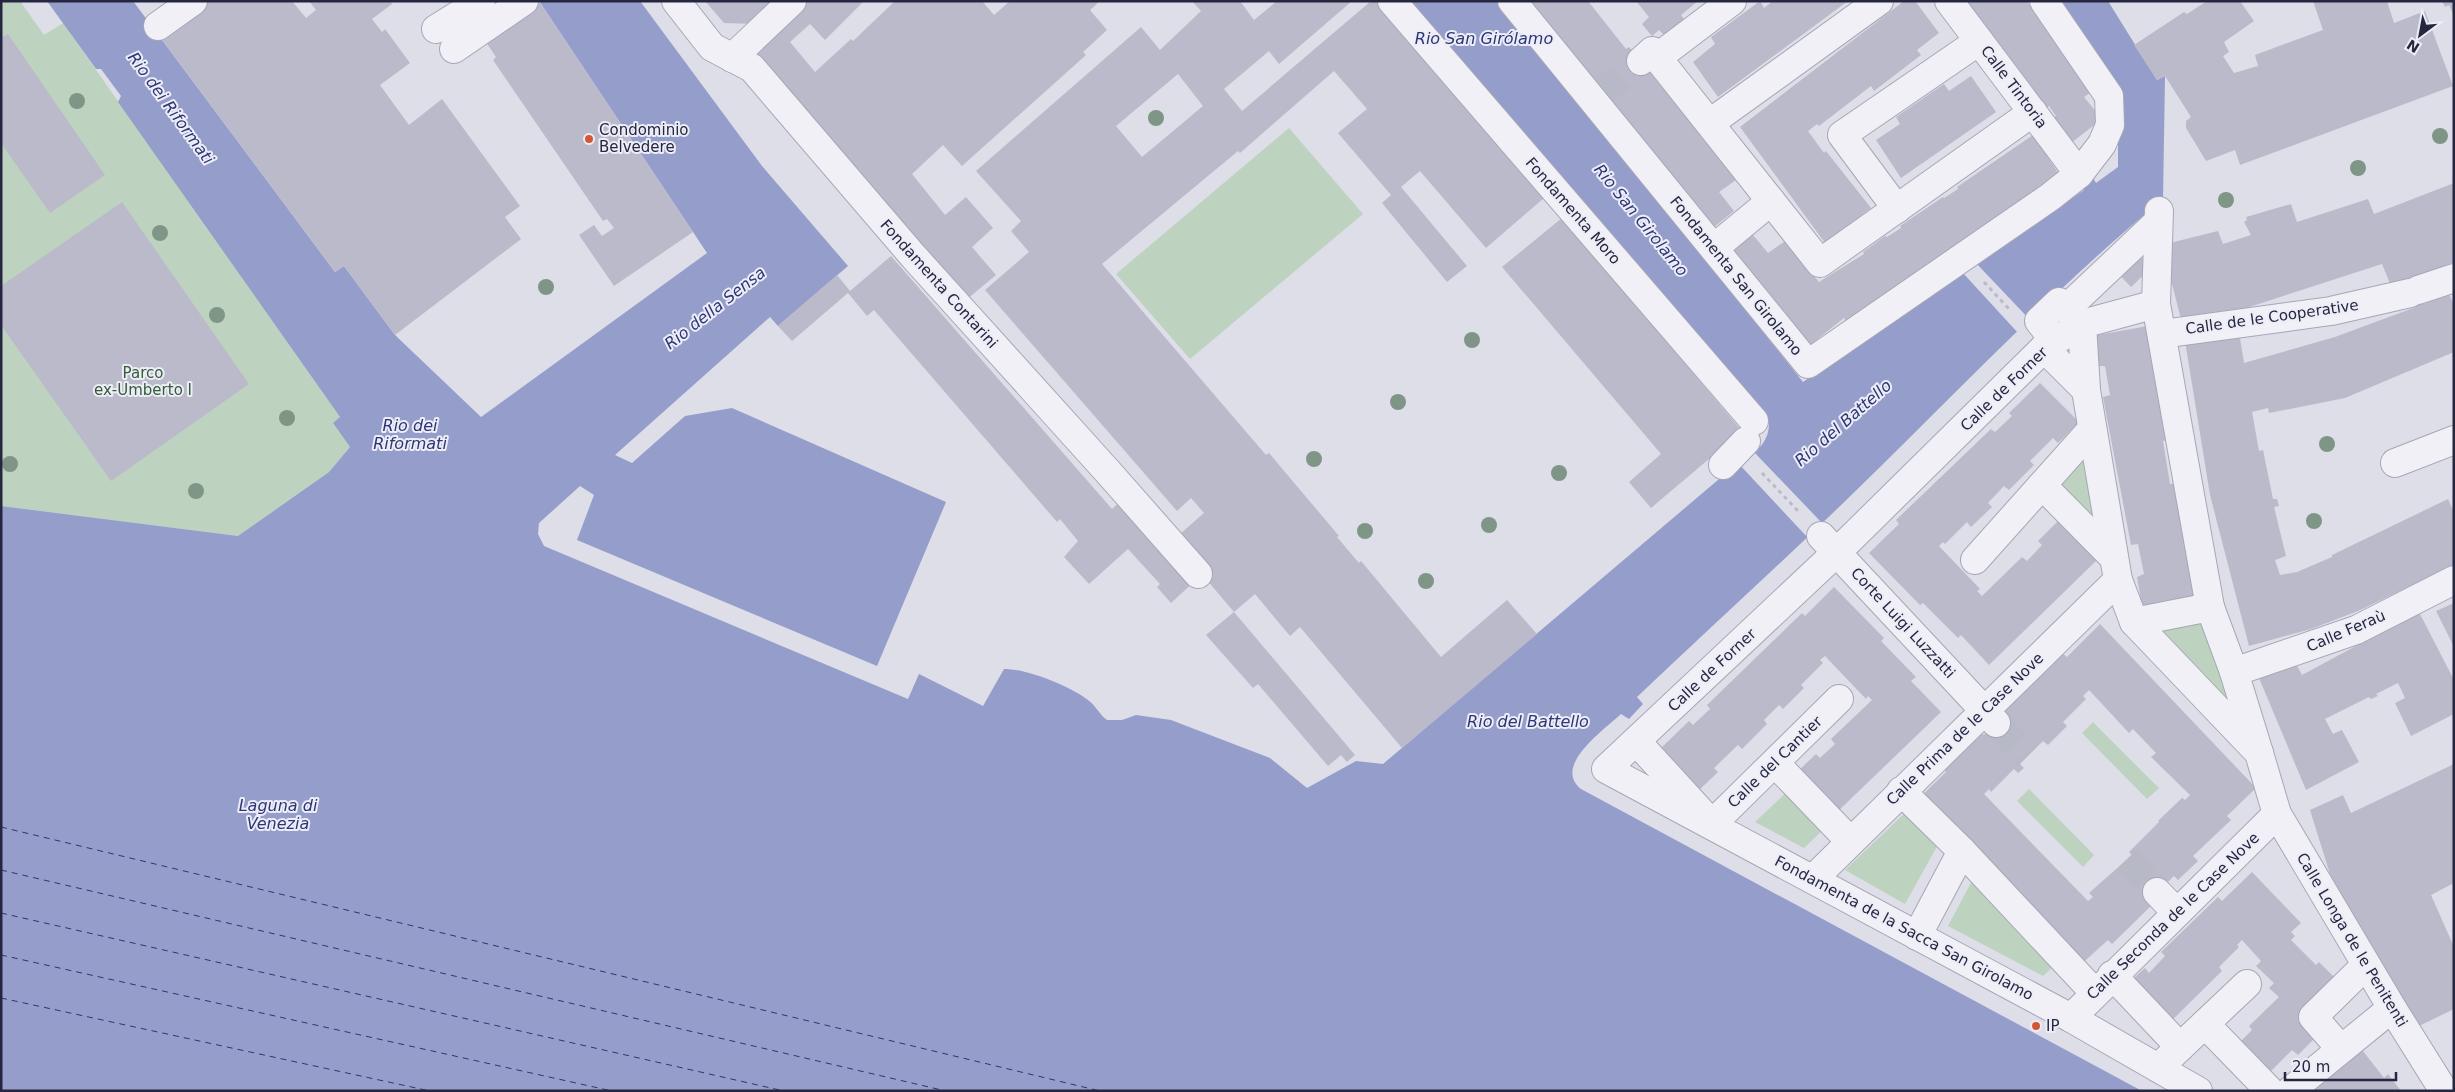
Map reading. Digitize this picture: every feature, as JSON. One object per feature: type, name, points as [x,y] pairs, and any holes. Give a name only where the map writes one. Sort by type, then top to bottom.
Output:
[{"type":"street","points":[[158,26],[193,1]]},
{"type":"street","points":[[480,1],[452,35],[524,1]]},
{"type":"street","name":"Fondamenta Contarini","points":[[676,1],[712,47],[752,68],[914,257],[1198,574]]},
{"type":"street","points":[[732,58],[792,1]]},
{"type":"street","name":"Fondamenta Moro","points":[[1392,1],[1750,431],[1723,466]]},
{"type":"street","name":"Fondamenta San Girolamo","points":[[1512,1],[1596,97],[1808,364],[2050,197],[2079,174]]},
{"type":"street","points":[[1732,1],[1649,59],[1710,123],[1820,263],[2033,112]]},
{"type":"street","points":[[1710,123],[1879,1]]},
{"type":"street","name":"Calle Tintoria","points":[[1949,1],[2079,174]]},
{"type":"street","points":[[2044,1],[2109,96],[2110,125],[2102,144],[2079,174]]},
{"type":"street","points":[[1897,209],[1842,134],[1979,42]]},
{"type":"street","points":[[1714,248],[1771,201]]},
{"type":"street","points":[[2149,230],[2157,267],[2156,304],[2210,608],[2234,672],[2259,753],[2134,622],[2116,569],[2074,316],[2149,230]]},
{"type":"street","name":"Calle de le Cooperative","points":[[2162,334],[2331,311],[2414,292],[2454,278]]},
{"type":"street","name":"Calle de Forner","points":[[1606,769],[1636,741],[1829,544],[2050,344],[2074,316],[2156,304]]},
{"type":"street","points":[[2050,344],[2086,390]]},
{"type":"street","points":[[1975,560],[2092,429]]},
{"type":"street","points":[[2395,463],[2454,440]]},
{"type":"street","points":[[2042,485],[2116,569]]},
{"type":"street","name":"Corte Luigi Luzzatti","points":[[1829,544],[1990,717]]},
{"type":"street","name":"Calle Prima de le Case Nove","points":[[1813,879],[1901,791],[1990,717],[2116,569]]},
{"type":"street","name":"Calle Feraù","points":[[2234,672],[2356,630],[2454,580]]},
{"type":"street","points":[[2134,622],[2210,608]]},
{"type":"street","name":"Calle del Cantier","points":[[1712,824],[1839,700]]},
{"type":"street","points":[[1636,741],[1712,824]]},
{"type":"street","name":"Calle Longa de le Penitenti","points":[[2259,753],[2277,814],[2366,965],[2444,1091]]},
{"type":"street","points":[[1775,763],[1850,841]]},
{"type":"street","name":"Fondamenta de la Sacca San Girolamo","points":[[1606,769],[1712,824],[2071,1018],[2198,1091]]},
{"type":"street","points":[[1901,791],[2103,984],[2180,1047]]},
{"type":"street","name":"Calle Seconda de le Case Nove","points":[[2071,1018],[2103,984],[2277,814]]},
{"type":"street","points":[[1918,936],[1962,851]]},
{"type":"street","points":[[2157,892],[2176,912]]},
{"type":"street","points":[[2341,1049],[2314,1017],[2366,965]]},
{"type":"street","points":[[2158,1068],[2247,984]]},
{"type":"street","points":[[2298,1089],[2341,1049],[2392,1008]]},
{"type":"street","points":[[2205,1024],[2270,1091]]},
{"type":"path","points":[[1989,288],[2012,313]]},
{"type":"path","points":[[1768,479],[1793,506]]},
{"type":"green space","name":"Parco ex-Umberto I","points":[[1,1],[20,1],[44,35],[63,23],[340,417],[333,423],[350,447],[329,472],[238,536],[1,506]]},
{"type":"green space","points":[[1289,128],[1363,214],[1190,359],[1116,274]]},
{"type":"green space","points":[[2082,456],[2095,526],[2056,485]]},
{"type":"green space","points":[[2218,618],[2242,719],[2157,630]]},
{"type":"green space","points":[[2093,722],[2159,788],[2147,799],[2082,733]]},
{"type":"green space","points":[[1791,788],[1829,824],[1804,848],[1755,822]]},
{"type":"green space","points":[[2029,789],[2094,855],[2083,867],[2017,801]]},
{"type":"green space","points":[[1909,809],[1940,841],[1905,904],[1845,870]]},
{"type":"green space","points":[[1974,877],[2058,962],[2043,976],[1948,926]]},
{"type":"water","name":"Laguna di Venezia","points":[[47,1],[133,1],[335,272],[344,266],[395,335],[481,417],[707,253],[539,1],[640,1],[762,166],[848,266],[778,326],[770,317],[615,455],[632,463],[685,416],[732,408],[946,502],[877,666],[577,540],[594,495],[580,486],[539,523],[538,534],[544,546],[908,699],[919,674],[983,706],[1004,669],[1025,672],[1048,679],[1080,695],[1091,702],[1107,720],[1122,720],[1136,715],[1171,720],[1270,758],[1307,788],[1356,761],[1383,764],[1725,474],[1750,457],[1763,442],[1769,425],[1767,415],[1409,1],[1498,1],[1803,382],[2084,190],[2082,186],[2093,178],[2096,183],[2118,167],[2118,93],[2061,1],[2108,1],[2157,80],[2165,76],[2163,199],[2052,298],[1847,500],[1637,697],[1643,704],[1629,719],[1621,714],[1593,739],[1576,759],[1573,770],[1574,780],[1581,789],[2142,1091],[1,1091],[1,506],[238,536],[329,472],[350,447],[333,423],[340,417],[118,102],[121,96],[101,69],[96,69]]},
{"type":"pier","points":[[1976,263],[2032,322],[2019,334],[1962,272]]},
{"type":"pier","points":[[1760,442],[1762,444],[1754,452],[1823,524],[1808,538],[1738,463]]},
{"type":"building","points":[[208,1],[292,1],[306,18],[316,10],[309,1],[390,1],[392,4],[372,19],[382,32],[385,29],[410,63],[380,85],[409,125],[442,99],[520,206],[505,217],[521,239],[395,335],[344,266],[335,272],[160,37]]},
{"type":"building","points":[[705,1],[782,1],[759,24],[724,23]]},
{"type":"building","points":[[808,1],[864,1],[825,40],[810,24],[790,42],[815,72],[851,39],[853,41],[895,1],[982,1],[994,15],[1010,1],[1100,1],[1090,10],[1107,30],[1083,52],[1086,55],[962,166],[943,145],[912,174],[945,215],[966,197],[993,228],[972,247],[996,275],[966,300],[754,52]]},
{"type":"building","points":[[1192,1],[1240,1],[1254,20],[1277,1],[1352,1],[1279,64],[1269,51],[1224,89],[1242,111],[1371,1],[1378,1],[1544,198],[1486,248],[1420,171],[1401,187],[1467,266],[1447,282],[1382,203],[1391,195],[1338,133],[1367,109],[1334,71],[1240,153],[1238,151],[1102,264],[1266,455],[1269,453],[1339,536],[1337,537],[1359,563],[1361,561],[1441,657],[1507,600],[1537,634],[1402,748],[1300,627],[1290,636],[1255,594],[1234,612],[1173,540],[1204,513],[1191,498],[1177,511],[985,290],[1029,252],[1011,231],[1021,221],[976,171],[1141,27],[1160,50],[1201,11]],"holes":[[[1178,74],[1203,106],[1142,157],[1116,126]]]},
{"type":"building","points":[[1528,1],[1588,1],[1626,49],[1629,47],[1641,61],[1736,180],[1719,192],[1734,211],[1709,231]]},
{"type":"building","points":[[1636,1],[1698,1],[1681,15],[1684,19],[1664,35],[1659,30],[1652,36],[1642,24],[1649,17]]},
{"type":"building","points":[[1760,1],[1764,8],[1773,1],[1848,1],[1718,97],[1693,62],[1715,44],[1711,37]]},
{"type":"building","points":[[1904,1],[1915,1],[1939,33],[1917,50],[1921,55],[1874,91],[1871,86],[1819,126],[1817,124],[1808,131],[1824,153],[1826,151],[1871,208],[1825,243],[1740,127]]},
{"type":"building","points":[[1964,1],[2027,1],[2093,91],[2084,97],[2102,119],[2071,143],[2053,118],[2056,116],[2049,106],[2044,110]]},
{"type":"building","points":[[2207,1],[2240,1],[2254,21],[2224,42],[2229,52],[2223,56],[2234,73],[2258,66],[2255,55],[2323,30],[2313,1],[2387,1],[2394,23],[2425,11],[2453,86],[2240,165],[2235,150],[2206,161],[2186,128],[2186,121],[2191,117],[2165,76],[2157,80],[2134,45],[2184,12],[2187,14]]},
{"type":"building","points":[[2442,1],[2454,1],[2454,16],[2449,5],[2445,7]]},
{"type":"building","name":"Condominio Belvedere","points":[[540,3],[693,232],[614,286],[579,235],[594,225],[602,236],[614,228],[607,219],[603,221],[493,60],[496,57],[486,42]]},
{"type":"building","points":[[8,34],[105,175],[50,213],[1,143],[1,38]]},
{"type":"building","points":[[1971,76],[1996,112],[1901,178],[1876,140],[1900,124],[1896,117],[1944,84],[1949,91]]},
{"type":"building","points":[[2033,135],[2063,180],[1849,327],[1844,318],[1805,349],[1729,255],[1753,235],[1768,253],[1785,241],[1819,282],[1864,254],[1863,252],[1885,236],[1887,237],[1901,228],[1900,226],[1958,189],[1957,187]]},
{"type":"building","points":[[2454,183],[2454,262],[2413,278],[2424,304],[2449,294],[2454,305],[2454,352],[2345,398],[2269,413],[2268,408],[2252,412],[2259,451],[2263,450],[2273,499],[2277,499],[2279,506],[2274,507],[2286,556],[2275,560],[2280,575],[2297,572],[2332,557],[2332,555],[2448,499],[2454,512],[2454,565],[2358,611],[2311,629],[2249,646],[2210,495],[2185,341],[2239,332],[2244,363],[2335,337],[2416,307],[2405,281],[2391,286],[2382,264],[2243,309],[2181,319],[2162,245],[2218,231],[2223,244],[2251,235],[2244,222],[2247,220],[2246,217],[2291,204],[2297,222],[2368,199],[2374,214]]},
{"type":"building","points":[[122,202],[249,384],[111,481],[1,325],[1,286]]},
{"type":"building","points":[[1562,218],[1742,431],[1651,508],[1629,482],[1661,454],[1502,267]]},
{"type":"building","points":[[2133,249],[2151,268],[2131,287],[2113,268]]},
{"type":"building","points":[[891,256],[1112,509],[1121,501],[1196,580],[1171,603],[1157,587],[1160,584],[1128,549],[1089,584],[1064,557],[1078,541],[1060,519],[1057,522],[874,310],[867,316],[848,293],[792,341],[778,326],[837,275],[850,291]]},
{"type":"building","points":[[2148,326],[2169,440],[2163,441],[2170,484],[2177,483],[2196,595],[2142,606],[2137,577],[2144,574],[2138,544],[2131,545],[2103,397],[2110,395],[2105,366],[2098,366],[2092,336]]},
{"type":"building","points":[[2040,383],[2079,422],[2058,443],[2053,438],[2030,461],[2034,465],[2009,490],[2004,486],[1988,503],[1992,507],[1971,527],[1967,522],[1945,544],[1943,542],[1939,546],[1980,589],[1977,591],[1982,596],[2022,557],[2027,561],[2042,545],[2038,541],[2058,521],[2097,560],[1989,665],[1961,635],[1958,638],[1923,603],[1920,605],[1869,553],[1899,524],[1896,520],[1991,429],[1995,432],[2012,416],[2009,413]]},
{"type":"building","points":[[1834,587],[1884,638],[1881,641],[1916,677],[1911,681],[1941,712],[1834,815],[1795,774],[1816,754],[1820,758],[1835,744],[1831,739],[1872,700],[1868,696],[1866,699],[1825,656],[1820,660],[1823,663],[1801,685],[1804,688],[1783,709],[1779,705],[1764,720],[1767,724],[1742,749],[1738,745],[1714,768],[1718,772],[1697,792],[1658,751],[1689,721],[1693,725],[1710,709],[1707,705],[1802,613],[1805,616]]},
{"type":"building","points":[[2454,603],[2454,647],[2436,611]]},
{"type":"building","points":[[1234,612],[1355,755],[1347,762],[1341,755],[1328,766],[1258,684],[1253,688],[1206,635]]},
{"type":"building","points":[[2419,612],[2454,680],[2454,714],[2411,736],[2395,703],[2405,698],[2398,683],[2376,694],[2378,696],[2371,699],[2369,697],[2325,719],[2333,734],[2342,730],[2359,762],[2306,790],[2259,678],[2294,660],[2302,675]]},
{"type":"building","points":[[2100,624],[2256,788],[2227,816],[2231,820],[2193,856],[2198,861],[2178,880],[2174,876],[2149,900],[2153,904],[2112,944],[2108,940],[2077,968],[1916,801],[1946,772],[1942,767],[1979,731],[1984,735],[1998,715],[2062,653],[2067,657]],"holes":[[[2089,690],[2129,733],[2133,729],[2156,753],[2151,757],[2190,795],[2185,800],[2182,798],[2158,821],[2129,852],[2132,855],[2089,893],[2093,897],[2088,901],[1984,794],[1989,789],[1991,792],[2014,769],[2018,773],[2024,768],[2020,764],[2043,741],[2048,745],[2067,726],[2063,722],[2086,699],[2083,696]]]},
{"type":"building","points":[[2454,764],[2454,883],[2431,895],[2454,947],[2454,1009],[2419,1026],[2363,935],[2330,874],[2310,810],[2343,795],[2351,813]]},
{"type":"building","points":[[2252,872],[2301,923],[2291,932],[2295,936],[2291,940],[2316,965],[2319,962],[2337,980],[2317,1036],[2298,1055],[2292,1050],[2268,1074],[2234,1048],[2252,1030],[2249,1026],[2279,997],[2269,988],[2274,983],[2256,966],[2261,961],[2242,940],[2237,945],[2239,947],[2219,967],[2222,971],[2164,1028],[2124,987],[2145,968],[2149,973],[2165,956],[2161,952],[2218,897],[2222,901]]},
{"type":"building","points":[[2359,1046],[2384,1078],[2388,1074],[2401,1091],[2307,1091]]},
{"type":"ferry route","points":[[1,827],[1100,1091]]},
{"type":"ferry route","points":[[1,870],[946,1091]]},
{"type":"ferry route","points":[[1,913],[784,1091]]},
{"type":"ferry route","points":[[1,955],[612,1091]]},
{"type":"ferry route","points":[[1,998],[430,1091]]},
{"type":"tunnel","points":[[1600,94],[1641,61]]},
{"type":"tunnel","points":[[1996,724],[2027,756]]},
{"type":"tunnel","points":[[2126,860],[2157,892]]},
{"type":"place","name":"Condominio Belvedere","points":[[589,139]]},
{"type":"place","name":"IP","points":[[2036,1026]]},
{"type":"water label","name":"Rio San Girólamo","points":[[1484,38]]},
{"type":"water label","name":"Rio dei Riformati","points":[[171,108]]},
{"type":"water label","name":"Rio San Girolamo","points":[[1641,220]]},
{"type":"water label","name":"Rio della Sensa","points":[[715,308]]},
{"type":"water label","name":"Rio del Battello","points":[[1843,423]]},
{"type":"water label","name":"Rio dei Riformati","points":[[410,434]]},
{"type":"water label","name":"Rio del Battello","points":[[1528,721]]}]
